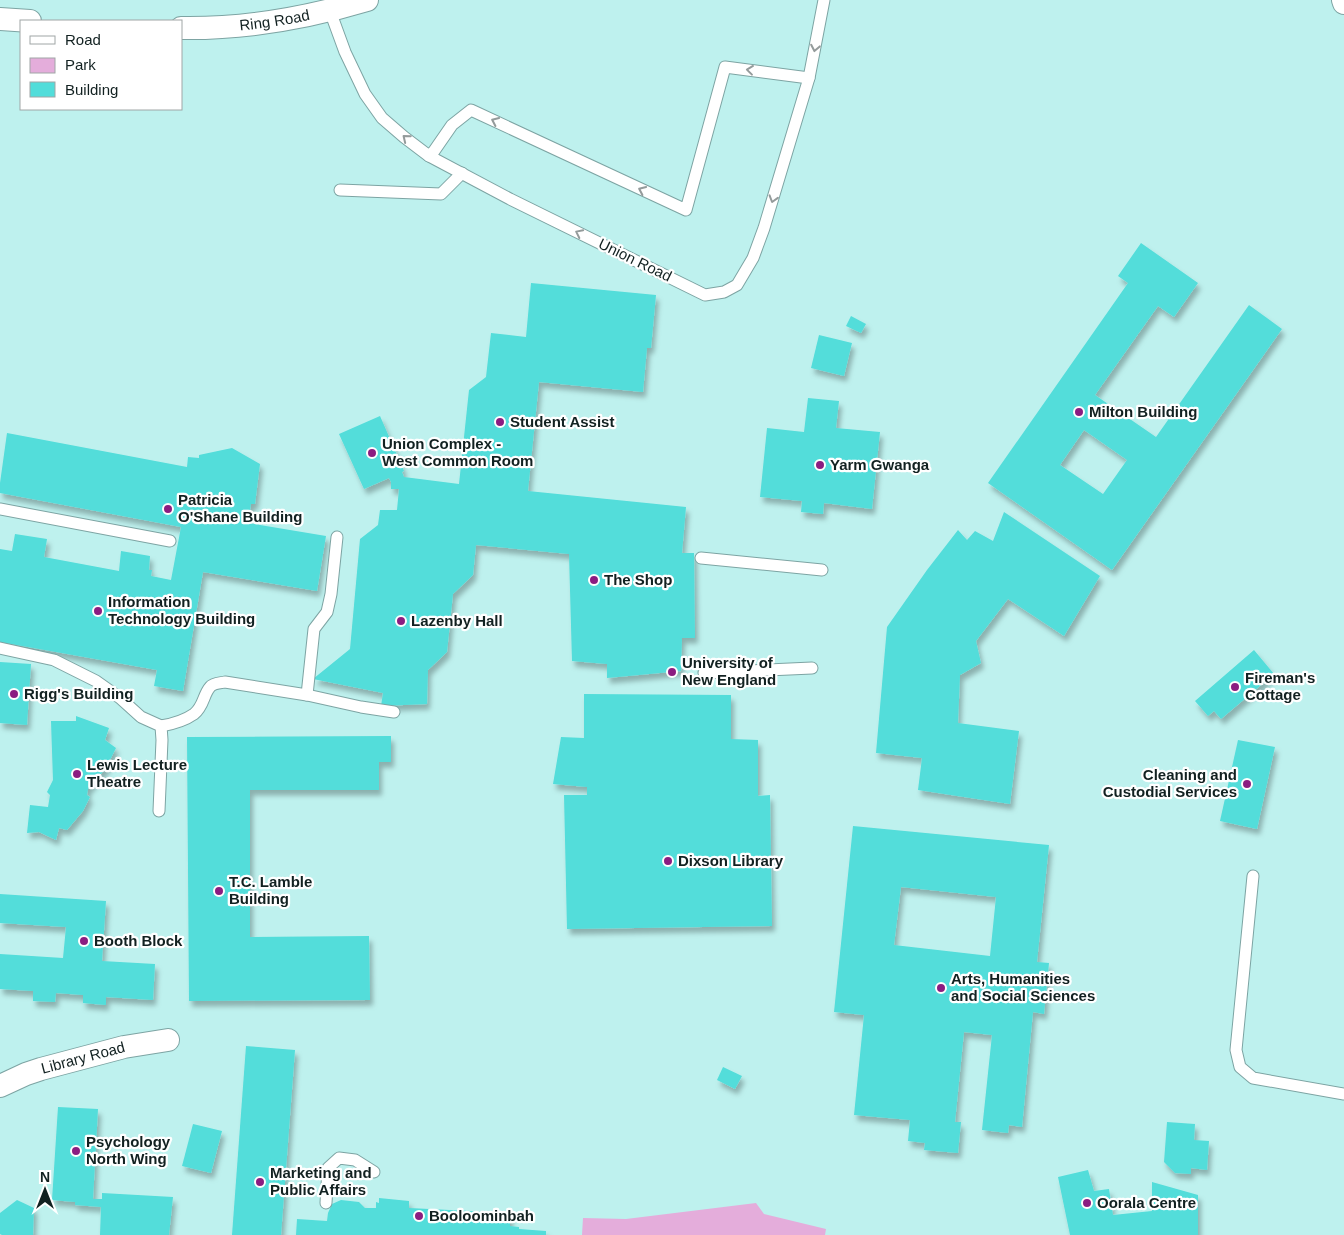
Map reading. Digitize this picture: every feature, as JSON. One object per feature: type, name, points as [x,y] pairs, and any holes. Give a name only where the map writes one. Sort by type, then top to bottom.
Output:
[{"type":"street","name":"Ring Road","points":[[182,28],[244,26],[296,18],[367,0]]},
{"type":"street","points":[[0,19],[20,20]]},
{"type":"street","name":"Library Road","points":[[0,1086],[26,1074],[49,1067],[124,1047],[168,1040]]},
{"type":"lane","name":"Union Road","points":[[330,10],[345,52],[365,94],[382,118],[404,138],[429,156],[462,174],[705,295],[724,292],[737,285],[753,258],[764,228],[809,78],[824,0]]},
{"type":"lane","points":[[429,156],[452,125],[470,110],[686,210],[725,67],[809,78]]},
{"type":"lane","points":[[340,190],[441,194],[462,174]]},
{"type":"lane","points":[[0,510],[170,542]]},
{"type":"lane","points":[[307,695],[314,629],[327,612],[331,594],[337,536]]},
{"type":"lane","points":[[701,558],[822,570]]},
{"type":"lane","points":[[0,648],[54,660],[96,681],[142,717],[161,726],[179,723],[196,713],[210,687],[216,683],[224,682],[245,684],[307,695],[343,704],[394,712]]},
{"type":"lane","points":[[704,673],[812,668]]},
{"type":"lane","points":[[159,812],[161,726]]},
{"type":"lane","points":[[1253,876],[1236,1050],[1240,1067],[1253,1078],[1344,1094]]},
{"type":"lane","points":[[326,1203],[328,1168],[340,1158],[355,1160],[374,1172]]},
{"type":"shaded area","name":"University of New England","points":[[0,0],[1344,0],[1344,1235],[0,1235]]},
{"type":"green space","points":[[756,1203],[764,1214],[826,1229],[825,1235],[582,1235],[583,1218],[626,1219]]},
{"type":"building","name":"Milton Building","points":[[1141,243],[1198,283],[1174,317],[1158,306],[1095,395],[1156,437],[1249,305],[1282,329],[1112,570],[988,483],[1128,283],[1118,276]],"holes":[[[1084,430],[1127,460],[1103,494],[1060,465]]]},
{"type":"building","points":[[531,283],[656,295],[651,348],[647,348],[643,392],[539,382],[528,491],[686,507],[682,553],[694,553],[695,638],[682,638],[681,671],[607,678],[607,664],[572,661],[569,554],[476,545],[473,575],[453,594],[447,652],[428,670],[427,704],[381,706],[383,693],[313,679],[350,649],[360,539],[378,525],[380,510],[397,510],[399,489],[391,489],[389,478],[364,489],[339,434],[380,416],[404,471],[402,472],[404,477],[459,484],[469,390],[486,377],[491,333],[526,337]]},
{"type":"building","points":[[851,316],[866,324],[861,333],[846,326]]},
{"type":"building","points":[[819,335],[852,343],[844,376],[811,368]]},
{"type":"building","name":"Yarm Gwanga","points":[[808,398],[839,401],[836,428],[880,432],[872,509],[824,503],[823,514],[801,512],[802,501],[760,497],[767,428],[804,432]]},
{"type":"building","points":[[7,433],[187,467],[188,457],[199,458],[199,455],[232,448],[260,464],[255,504],[251,504],[248,523],[326,536],[317,591],[203,572],[183,691],[154,686],[157,670],[0,642],[0,549],[12,551],[15,534],[47,539],[44,557],[119,571],[121,551],[150,556],[149,570],[152,570],[151,576],[171,580],[181,527],[0,493]]},
{"type":"building","points":[[1004,512],[1100,576],[1064,636],[1008,599],[976,641],[981,663],[960,675],[958,723],[1019,731],[1010,804],[918,790],[922,758],[876,753],[887,627],[958,530],[967,540],[975,531],[993,541]]},
{"type":"building","name":"Fireman's Cottage","points":[[1254,650],[1274,674],[1221,719],[1214,711],[1208,716],[1195,701]]},
{"type":"building","name":"Rigg's Building","points":[[0,662],[31,664],[27,725],[0,723]]},
{"type":"building","name":"Dixson Library","points":[[584,694],[731,695],[731,739],[758,740],[758,796],[770,795],[772,926],[567,929],[564,795],[587,795],[587,787],[553,784],[561,737],[584,738]]},
{"type":"building","name":"Lewis Lecture Theatre","points":[[76,716],[109,728],[105,740],[116,748],[106,768],[88,789],[87,795],[90,797],[83,811],[67,830],[59,828],[56,840],[39,832],[27,833],[30,805],[48,807],[50,795],[47,792],[53,780],[51,721],[76,721]]},
{"type":"building","name":"T.C. Lamble Building","points":[[391,736],[391,762],[379,762],[379,790],[250,790],[250,937],[369,936],[370,1000],[189,1001],[187,737]]},
{"type":"building","name":"Cleaning and Custodial Services","points":[[1238,740],[1275,747],[1257,829],[1220,821]]},
{"type":"building","name":"Arts, Humanities and Social Sciences","points":[[853,826],[1049,845],[1037,962],[1049,963],[1044,1014],[1033,1012],[1022,1127],[1009,1125],[1008,1133],[982,1130],[992,1035],[964,1032],[955,1122],[961,1122],[958,1153],[924,1150],[925,1143],[908,1141],[910,1120],[854,1115],[864,1015],[834,1012]],"holes":[[[901,887],[996,897],[990,956],[894,945]]]},
{"type":"building","name":"Booth Block","points":[[0,894],[106,901],[102,961],[155,964],[153,1000],[106,997],[106,1005],[83,1003],[83,995],[56,993],[55,1002],[33,1001],[33,991],[0,989],[0,954],[63,958],[66,927],[0,923]]},
{"type":"building","name":"Marketing and Public Affairs","points":[[246,1046],[295,1050],[281,1235],[232,1235]]},
{"type":"building","points":[[723,1067],[742,1076],[735,1089],[717,1080]]},
{"type":"building","name":"Psychology North Wing","points":[[58,1107],[98,1109],[93,1199],[102,1199],[102,1193],[173,1197],[169,1235],[100,1235],[101,1207],[75,1205],[75,1202],[52,1200]]},
{"type":"building","points":[[1167,1122],[1195,1124],[1194,1140],[1209,1141],[1207,1170],[1191,1168],[1191,1174],[1175,1173],[1164,1162]]},
{"type":"building","points":[[193,1124],[222,1131],[211,1173],[182,1166]]},
{"type":"building","name":"Oorala Centre","points":[[1088,1170],[1094,1191],[1109,1189],[1113,1215],[1152,1211],[1152,1182],[1198,1195],[1198,1235],[1070,1235],[1058,1177]]},
{"type":"building","name":"Booloominbah","points":[[379,1198],[409,1201],[409,1208],[510,1213],[510,1226],[519,1227],[519,1229],[546,1231],[546,1235],[296,1235],[297,1219],[327,1221],[332,1204],[341,1200],[359,1202],[365,1208],[376,1208],[376,1202],[379,1203]]},
{"type":"building","points":[[17,1200],[34,1208],[33,1235],[0,1234],[0,1213]]},
{"type":"place","name":"Milton Building","points":[[1079,412]]},
{"type":"place","name":"Student Assist","points":[[500,422]]},
{"type":"place","name":"Union Complex - West Common Room","points":[[372,453]]},
{"type":"place","name":"Yarm Gwanga","points":[[820,465]]},
{"type":"place","name":"Patricia O'Shane Building","points":[[168,509]]},
{"type":"place","name":"The Shop","points":[[594,580]]},
{"type":"place","name":"Information Technology Building","points":[[98,611]]},
{"type":"place","name":"Lazenby Hall","points":[[401,621]]},
{"type":"place","name":"University of New England","points":[[672,672]]},
{"type":"place","name":"Fireman's Cottage","points":[[1235,687]]},
{"type":"place","name":"Rigg's Building","points":[[14,694]]},
{"type":"place","name":"Lewis Lecture Theatre","points":[[77,774]]},
{"type":"place","name":"Cleaning and Custodial Services","points":[[1247,784]]},
{"type":"place","name":"Dixson Library","points":[[668,861]]},
{"type":"place","name":"T.C. Lamble Building","points":[[219,891]]},
{"type":"place","name":"Booth Block","points":[[84,941]]},
{"type":"place","name":"Arts, Humanities and Social Sciences","points":[[941,988]]},
{"type":"place","name":"Psychology North Wing","points":[[76,1151]]},
{"type":"place","name":"Marketing and Public Affairs","points":[[260,1182]]},
{"type":"place","name":"Oorala Centre","points":[[1087,1203]]},
{"type":"place","name":"Booloominbah","points":[[419,1216]]}]
